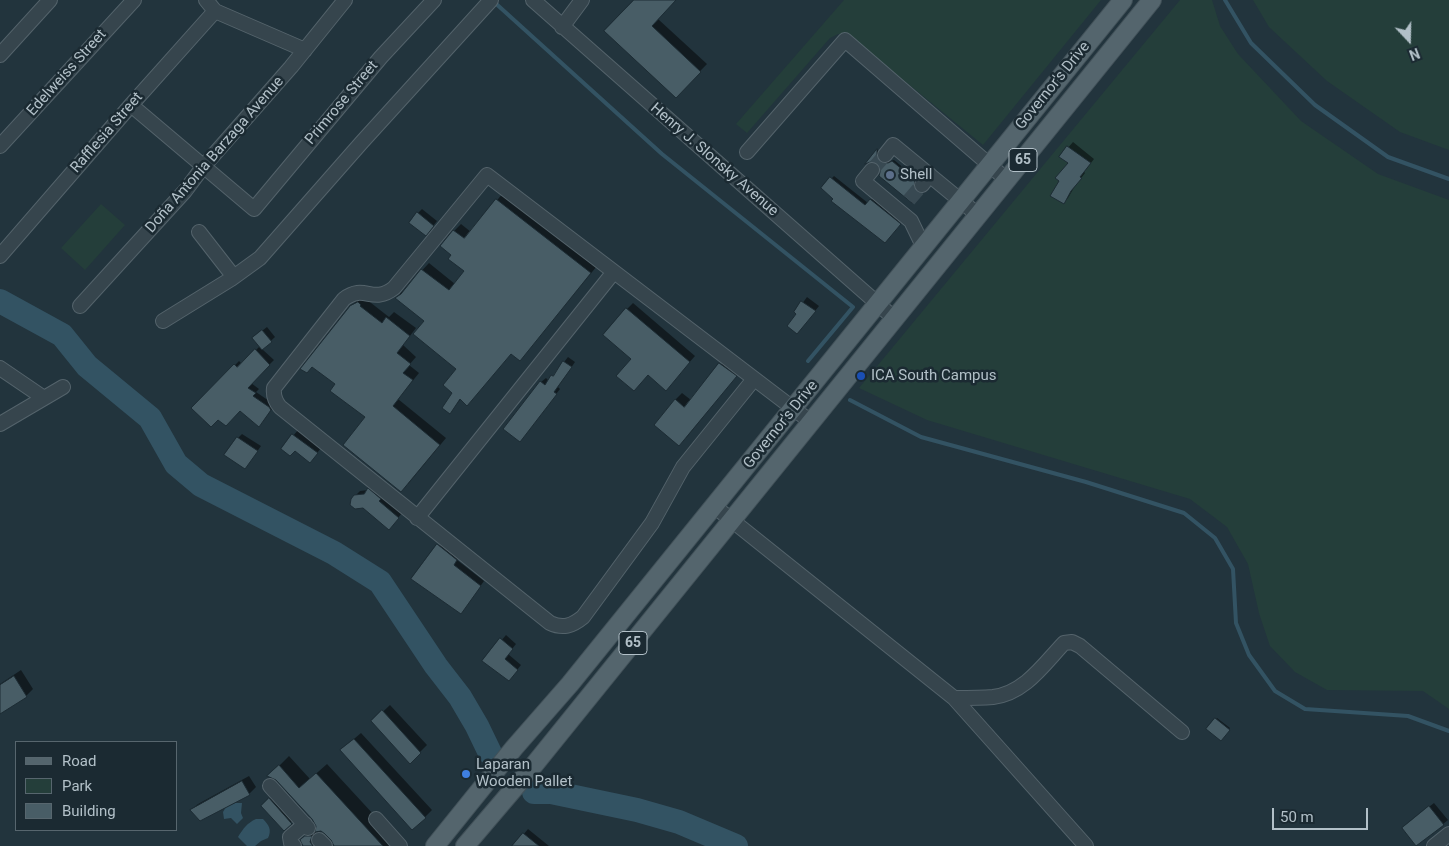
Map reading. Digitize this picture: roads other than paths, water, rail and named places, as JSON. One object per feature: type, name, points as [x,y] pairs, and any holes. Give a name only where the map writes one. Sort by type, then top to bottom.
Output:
[{"type":"main road","name":"Governor's Drive","points":[[435,846],[514,748],[577,676],[1123,0]]},
{"type":"main road","name":"Governor's Drive","points":[[465,846],[534,765],[1152,0]]},
{"type":"street","points":[[0,55],[50,0]]},
{"type":"street","name":"Edelweiss Street","points":[[0,146],[134,0]]},
{"type":"street","name":"Doña Antonia Barzaga Avenue","points":[[80,306],[185,191],[203,167],[305,50],[345,0]]},
{"type":"street","name":"Primrose Street","points":[[203,167],[254,209],[381,57],[434,0]]},
{"type":"street","points":[[163,321],[260,258],[491,0]]},
{"type":"street","points":[[562,27],[582,0]]},
{"type":"street","name":"Henry J. Slonsky Avenue","points":[[541,3],[562,27],[895,319]]},
{"type":"street","points":[[210,5],[305,50]]},
{"type":"street","name":"Rafflesia Street","points":[[0,256],[131,105],[210,5]]},
{"type":"street","points":[[747,152],[844,40],[1007,180]]},
{"type":"street","points":[[131,105],[203,167]]},
{"type":"street","points":[[885,155],[893,145],[926,180],[961,200],[978,215]]},
{"type":"street","points":[[872,170],[863,181],[911,221],[924,248]]},
{"type":"street","points":[[754,379],[683,467],[652,523],[583,617],[568,626],[558,627],[550,623],[417,518],[280,407],[276,402],[273,392],[274,388],[344,299],[352,294],[363,292],[377,296],[394,288],[487,175],[811,422]]},
{"type":"street","points":[[900,212],[909,200]]},
{"type":"street","points":[[199,232],[234,276]]},
{"type":"street","points":[[417,518],[614,273]]},
{"type":"street","points":[[0,368],[44,398]]},
{"type":"street","points":[[0,424],[63,387]]},
{"type":"street","points":[[714,506],[954,698],[1086,846]]},
{"type":"street","points":[[954,698],[994,697],[1016,690],[1034,675],[1064,643],[1072,642],[1080,646],[1182,732]]},
{"type":"street","points":[[270,786],[306,826],[290,837],[291,843],[294,846]]},
{"type":"street","points":[[376,819],[400,846]]},
{"type":"street","points":[[1434,846],[1449,834]]},
{"type":"water","points":[[235,803],[242,803],[241,813],[243,818],[237,824],[231,818],[224,819],[223,812],[226,807]]},
{"type":"water","points":[[256,819],[263,819],[267,823],[270,830],[268,838],[255,846],[247,846],[238,837],[250,822]]},
{"type":"waterway","points":[[1225,0],[1251,43],[1315,105],[1388,157],[1449,179]]},
{"type":"waterway","points":[[493,1],[662,154],[853,307],[808,361]]},
{"type":"waterway","points":[[0,301],[62,335],[87,366],[150,418],[176,464],[201,485],[334,553],[380,582],[436,666],[460,697],[490,753]]},
{"type":"waterway","points":[[850,400],[921,437],[1086,482],[1184,513],[1215,538],[1233,569],[1236,623],[1249,655],[1275,691],[1305,709],[1408,716],[1449,731]]},
{"type":"waterway","points":[[534,792],[551,792],[637,810],[679,822],[736,846]]},
{"type":"tunnel","points":[[872,170],[885,155]]},
{"type":"tunnel","points":[[909,200],[922,185]]},
{"type":"place","name":"Shell","points":[[890,175]]},
{"type":"place","name":"ICA South Campus","points":[[861,376]]},
{"type":"place","name":"Laparan Wooden Pallet","points":[[466,774]]}]
